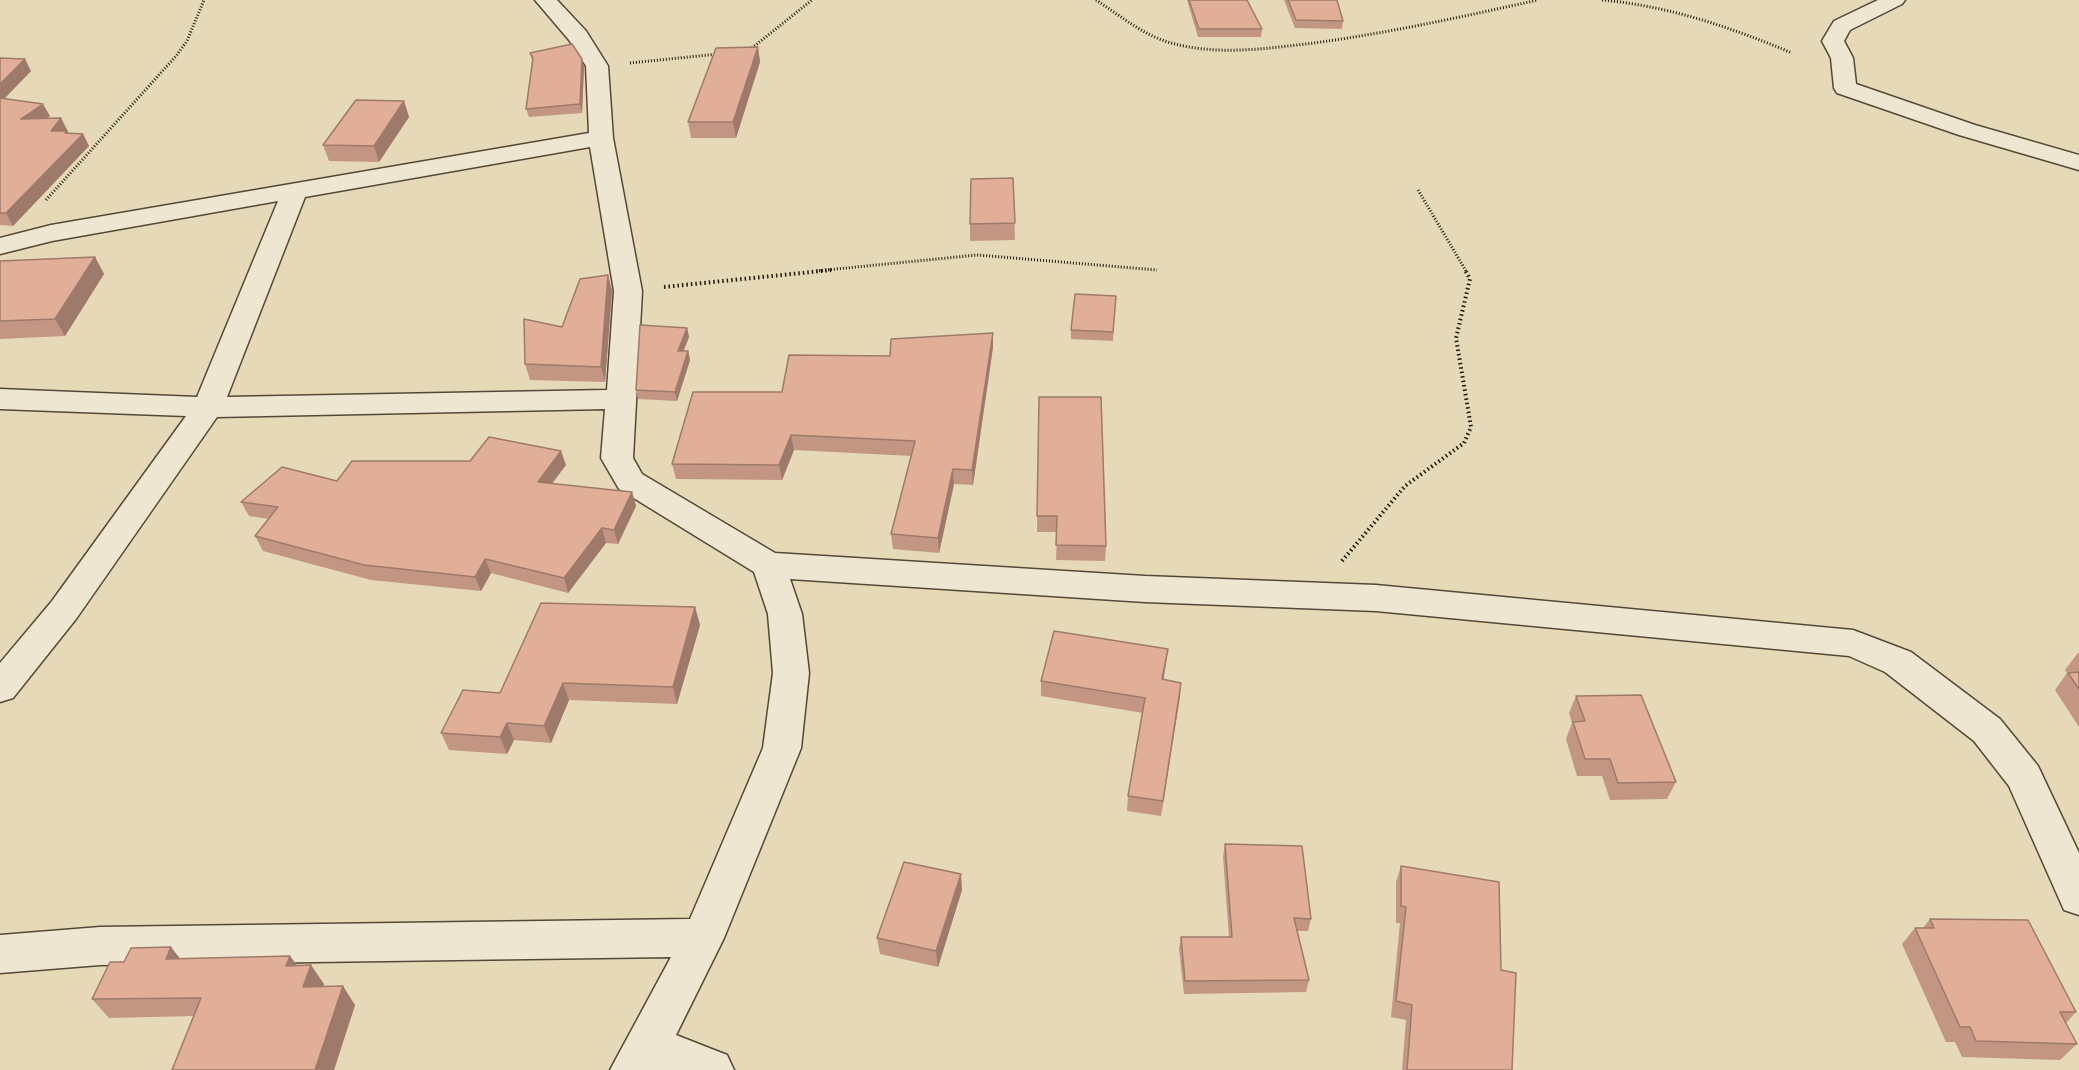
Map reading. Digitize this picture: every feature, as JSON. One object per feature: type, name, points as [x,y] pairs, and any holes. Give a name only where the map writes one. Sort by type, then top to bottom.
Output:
[{"type":"street","points":[[545,0],[578,36],[597,66],[601,138],[628,291],[617,458],[630,481],[768,565],[1145,589],[1376,598],[1852,643],[1898,662],[1987,729],[2024,777],[2079,897]]},
{"type":"street","points":[[1895,0],[1842,26],[1837,33],[1833,41],[1842,58],[1845,88],[1967,130],[2079,163]]},
{"type":"street","points":[[1,247],[51,233],[601,138]]},
{"type":"street","points":[[0,688],[64,610],[208,407],[295,190]]},
{"type":"street","points":[[0,399],[208,407],[621,399]]},
{"type":"street","points":[[711,1070],[640,1058],[703,938],[782,748],[791,672],[785,614],[768,565]]},
{"type":"street","points":[[0,954],[100,946],[703,938]]},
{"type":"path","points":[[1,247],[176,56],[187,41],[204,0]]},
{"type":"path","points":[[747,50],[756,47],[812,0]]},
{"type":"path","points":[[1096,0],[1149,35],[1173,44],[1205,50],[1257,50],[1371,36],[1538,0]]},
{"type":"path","points":[[1602,0],[1689,15],[1744,32],[1792,53]]},
{"type":"path","points":[[597,66],[727,53]]},
{"type":"path","points":[[1312,595],[1405,486],[1464,443],[1471,427],[1456,338],[1457,325],[1470,279],[1418,190]]},
{"type":"path","points":[[628,291],[977,255],[1157,270]]},
{"type":"building","points":[[1189,0],[1247,0],[1262,29],[1199,29]]},
{"type":"building","points":[[1288,0],[1337,0],[1343,21],[1296,20]]},
{"type":"building","points":[[572,44],[582,59],[580,104],[526,109],[533,58],[530,53]]},
{"type":"building","points":[[758,47],[733,122],[688,122],[716,48]]},
{"type":"building","points":[[0,58],[25,59],[0,84]]},
{"type":"building","points":[[0,98],[43,104],[21,119],[61,118],[51,131],[83,134],[6,213],[0,213]]},
{"type":"building","points":[[356,100],[404,101],[374,146],[323,145]]},
{"type":"building","points":[[1013,178],[1015,223],[970,224],[971,179]]},
{"type":"building","points":[[95,257],[55,319],[0,321],[0,261]]},
{"type":"building","points":[[608,275],[601,367],[525,364],[524,319],[562,327],[580,279]]},
{"type":"building","points":[[1075,294],[1116,296],[1113,332],[1071,330]]},
{"type":"building","points":[[640,325],[687,328],[678,351],[688,351],[675,392],[636,390]]},
{"type":"building","points":[[993,333],[972,470],[953,469],[938,538],[891,534],[915,441],[791,435],[779,465],[672,464],[693,392],[782,392],[789,355],[890,356],[891,339]]},
{"type":"building","points":[[1039,397],[1101,397],[1106,546],[1056,545],[1057,516],[1037,516]]},
{"type":"building","points":[[489,437],[561,451],[538,482],[632,492],[614,530],[602,528],[564,578],[485,559],[475,577],[364,565],[255,536],[278,507],[241,502],[282,467],[337,481],[352,461],[470,461]]},
{"type":"building","points":[[541,603],[695,607],[673,687],[563,683],[544,726],[507,723],[500,737],[441,733],[463,690],[500,693]]},
{"type":"building","points":[[1054,631],[1168,649],[1162,679],[1181,683],[1163,801],[1128,796],[1145,698],[1041,681]]},
{"type":"building","points":[[2079,672],[2079,689],[2068,673]]},
{"type":"building","points":[[1641,695],[1676,782],[1618,783],[1610,759],[1585,759],[1573,722],[1585,721],[1576,696]]},
{"type":"building","points":[[1225,844],[1302,846],[1311,919],[1294,918],[1309,980],[1185,981],[1181,937],[1232,937]]},
{"type":"building","points":[[904,862],[961,874],[936,951],[877,938]]},
{"type":"building","points":[[1401,866],[1499,882],[1501,970],[1516,973],[1512,1070],[1407,1070],[1412,1005],[1396,1001],[1406,907],[1401,906]]},
{"type":"building","points":[[1930,919],[2028,920],[2076,1012],[2060,1012],[2077,1044],[1976,1041],[1970,1027],[1960,1027],[1915,928],[1934,928]]},
{"type":"building","points":[[171,947],[166,959],[290,956],[286,966],[311,965],[303,987],[343,986],[315,1070],[172,1070],[201,998],[92,999],[110,962],[124,962],[131,948]]}]
